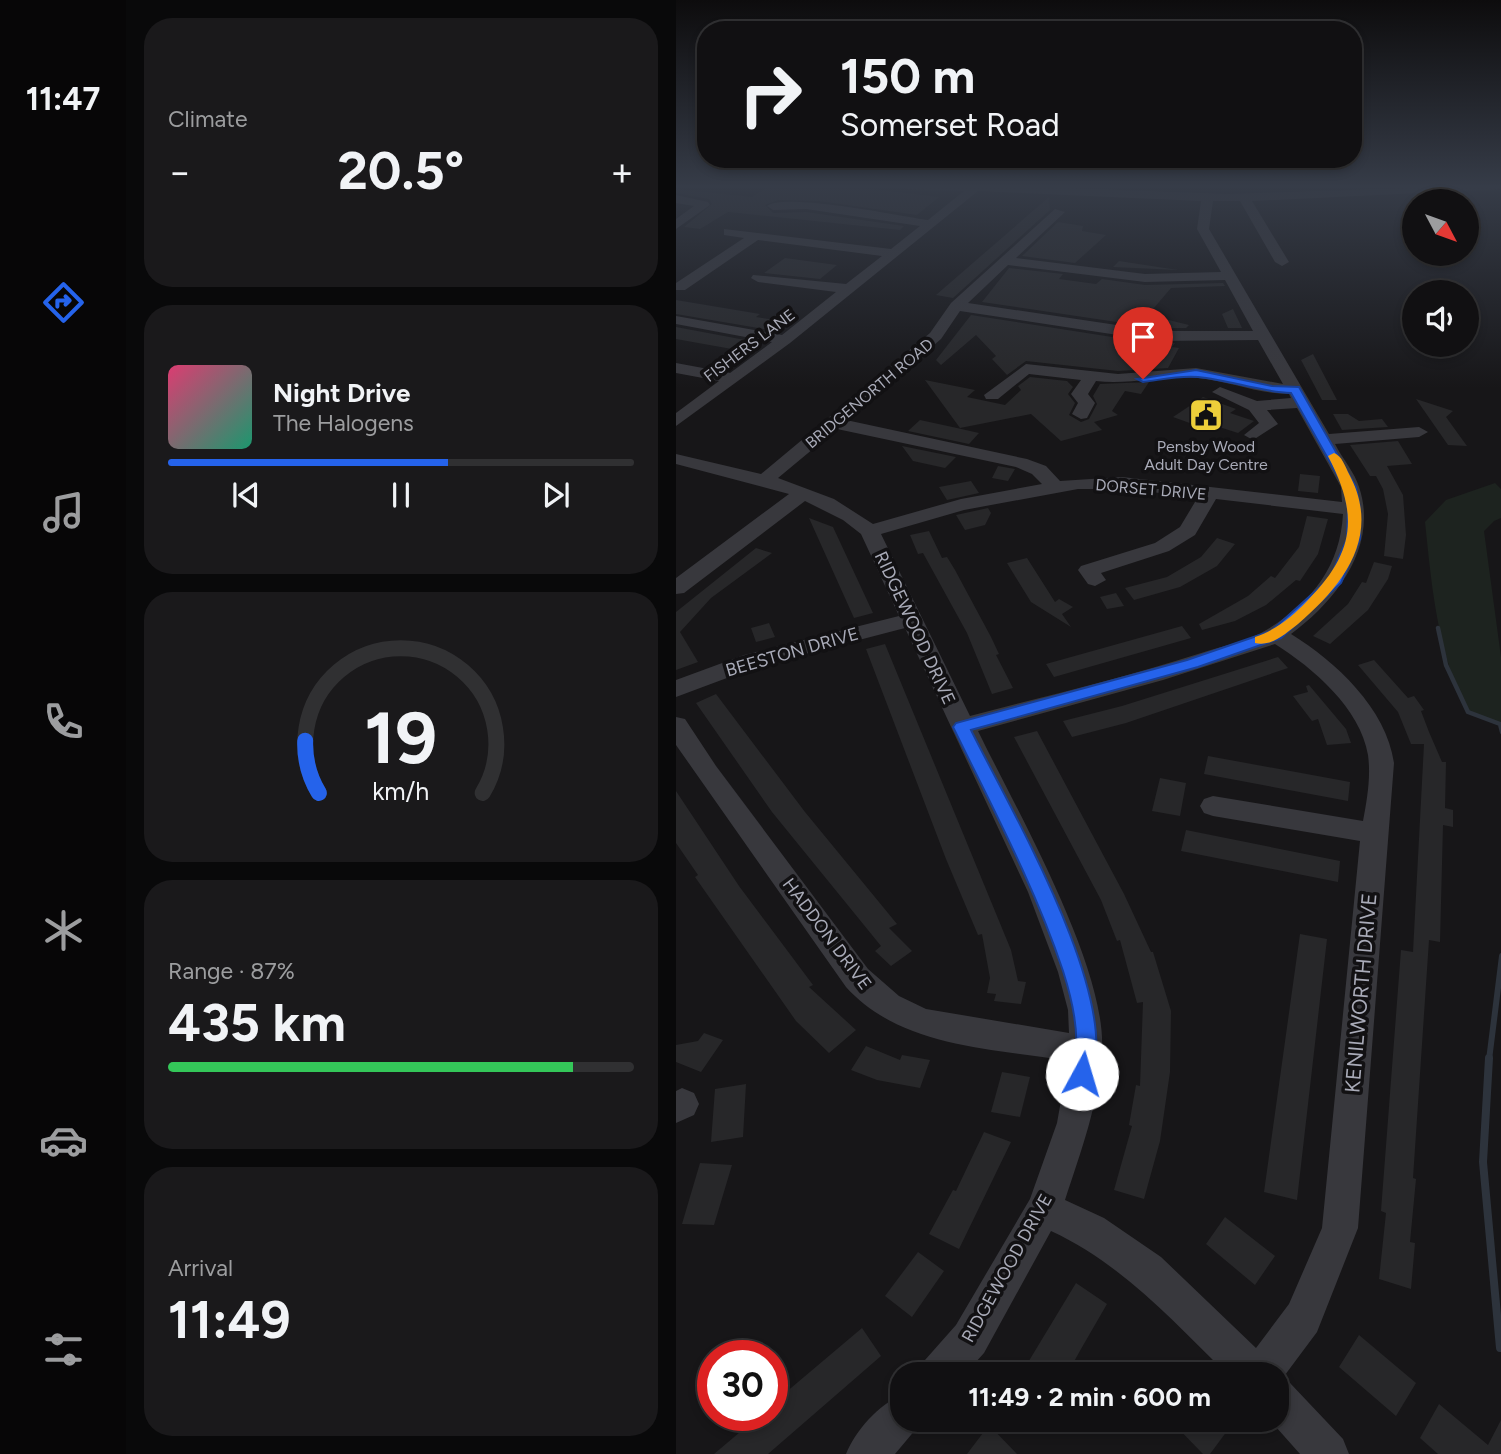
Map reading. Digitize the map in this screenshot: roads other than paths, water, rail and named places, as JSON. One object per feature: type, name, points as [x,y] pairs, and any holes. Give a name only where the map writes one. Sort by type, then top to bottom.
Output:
[{"type":"street","points":[[680,287],[730,253]]},
{"type":"street","name":"FISHERS LANE","points":[[676,421],[893,253]]},
{"type":"street","name":"BRIDGENORTH ROAD","points":[[764,481],[936,336],[955,306],[1015,253]]},
{"type":"street","points":[[1088,273],[1107,253]]},
{"type":"street","points":[[961,727],[1193,663],[1276,635],[1336,580],[1353,539],[1354,509],[1350,487],[1217,253]]},
{"type":"street","points":[[1277,253],[1282,262]]},
{"type":"street","points":[[1006,261],[1088,273],[1158,278],[1230,276]]},
{"type":"street","points":[[758,278],[848,289]]},
{"type":"street","points":[[955,306],[1038,316],[1157,336],[1189,338],[1262,335]]},
{"type":"street","points":[[676,320],[784,340]]},
{"type":"street","points":[[676,368],[733,379]]},
{"type":"street","points":[[992,398],[1026,369],[1090,378],[1130,379],[1196,373],[1255,383],[1299,396]]},
{"type":"street","points":[[1081,414],[1087,403],[1079,394],[1090,378]]},
{"type":"street","points":[[1220,392],[1255,406],[1269,424],[1253,435]]},
{"type":"street","points":[[1255,406],[1299,396]]},
{"type":"street","points":[[835,423],[1021,463],[1039,470],[1054,486]]},
{"type":"street","points":[[1325,440],[1419,432]]},
{"type":"street","name":"RIDGEWOOD DRIVE","points":[[676,459],[764,481],[802,494],[852,515],[870,531],[910,620],[1042,892],[1073,972],[1084,1010],[1086,1049],[1074,1123],[1044,1209],[970,1339],[950,1362]]},
{"type":"street","name":"DORSET DRIVE","points":[[870,531],[961,505],[1054,486],[1122,483],[1354,509]]},
{"type":"street","points":[[676,588],[802,494]]},
{"type":"street","points":[[1095,580],[1088,570],[1162,547],[1188,530],[1210,494]]},
{"type":"street","name":"BEESTON DRIVE","points":[[676,689],[752,660],[910,620]]},
{"type":"street","name":"KENILWORTH DRIVE","points":[[1270,1362],[1303,1318],[1340,1228],[1374,833],[1383,779],[1380,753],[1373,729],[1325,672],[1293,644],[1276,635]]},
{"type":"street","name":"HADDON DRIVE","points":[[676,725],[707,773],[857,978],[880,1003],[901,1015],[926,1023],[1086,1049]]},
{"type":"street","points":[[1213,806],[1374,833]]},
{"type":"street","points":[[1044,1209],[1091,1231],[1148,1269],[1243,1362]]},
{"type":"street","points":[[1289,1411],[1328,1454]]},
{"type":"street","points":[[867,1454],[890,1428]]},
{"type":"waterway","points":[[1438,628],[1446,665],[1468,712],[1500,724],[1502,732]]},
{"type":"waterway","points":[[1489,1060],[1502,956]]},
{"type":"waterway","points":[[1489,1058],[1483,1162],[1500,1348]]},
{"type":"place","name":"Pensby Wood Adult Day Centre","points":[[1206,415]]}]
